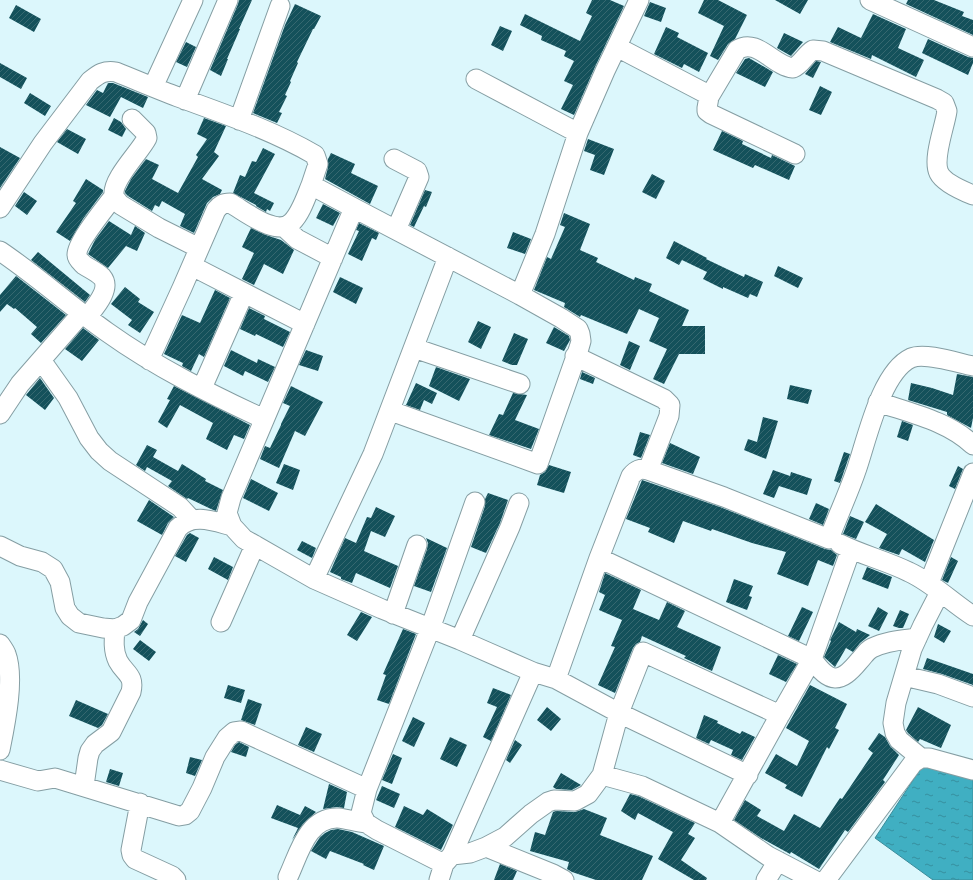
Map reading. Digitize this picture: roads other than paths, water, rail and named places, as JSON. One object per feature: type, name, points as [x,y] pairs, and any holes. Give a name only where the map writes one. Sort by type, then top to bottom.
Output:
[{"type":"street","points":[[153,87],[192,0]]},
{"type":"street","points":[[185,100],[228,0]]},
{"type":"street","points":[[870,0],[973,47]]},
{"type":"street","points":[[520,295],[544,234],[578,133],[617,47],[634,1]]},
{"type":"street","points":[[239,120],[280,6]]},
{"type":"street","points":[[617,47],[701,90],[709,97]]},
{"type":"street","points":[[795,154],[707,111],[709,97],[736,50],[751,47],[759,50],[783,66],[793,68],[813,50],[823,51],[944,103],[947,110],[937,160],[939,173],[948,183],[973,194]]},
{"type":"street","points":[[0,208],[43,143],[90,81],[100,73],[108,70],[239,120],[297,145],[315,155],[318,164],[311,185],[297,216],[291,223],[284,227]]},
{"type":"street","points":[[476,79],[578,133]]},
{"type":"street","points":[[0,414],[20,384],[84,315],[97,304],[103,294],[105,283],[102,278],[82,263],[78,259],[77,254],[82,241],[114,196],[114,189],[118,181],[147,138],[146,133],[132,119]]},
{"type":"street","points":[[394,160],[417,171],[418,176],[396,230]]},
{"type":"street","points":[[311,185],[520,295],[578,329],[580,334],[581,341],[538,464],[391,411]]},
{"type":"street","points":[[114,196],[121,205],[159,228],[199,248]]},
{"type":"street","points":[[149,360],[216,210],[224,203],[230,203],[270,225],[284,227],[297,239],[332,258]]},
{"type":"street","points":[[354,208],[231,498],[227,513],[232,526],[244,539],[314,579],[393,614],[460,640],[533,672],[556,679],[619,713],[748,775]]},
{"type":"street","points":[[0,251],[84,315],[149,360],[264,419]]},
{"type":"street","points":[[314,579],[373,454],[391,411],[448,257]]},
{"type":"street","points":[[192,266],[305,324]]},
{"type":"street","points":[[202,388],[244,293]]},
{"type":"street","points":[[414,348],[520,384]]},
{"type":"street","points":[[575,356],[664,399],[670,405],[668,416],[648,470]]},
{"type":"street","points":[[829,538],[857,469],[878,402],[889,381],[900,366],[911,358],[923,356],[973,366]]},
{"type":"street","points":[[41,360],[68,398],[89,438],[99,451],[110,461],[180,507],[192,520]]},
{"type":"street","points":[[878,402],[931,420],[967,439],[973,445]]},
{"type":"street","points":[[556,679],[599,558],[631,476],[636,470],[640,469],[648,470],[724,496],[909,572],[935,587],[973,616]]},
{"type":"street","points":[[921,758],[899,740],[895,733],[893,723],[896,703],[973,473]]},
{"type":"street","points":[[366,823],[361,813],[367,789],[430,629],[475,502]]},
{"type":"street","points":[[460,640],[510,527],[519,503]]},
{"type":"street","points":[[0,546],[20,556],[42,562],[53,569],[60,582],[65,608],[70,616],[79,623],[115,629],[123,626],[130,620],[138,602],[178,528],[183,523],[192,520],[204,519],[232,526]]},
{"type":"street","points":[[221,622],[255,545]]},
{"type":"street","points":[[393,614],[417,545]]},
{"type":"street","points":[[720,823],[812,659],[851,549]]},
{"type":"street","points":[[599,558],[812,659],[821,671],[828,676],[837,678],[844,677],[865,653],[873,648],[896,640],[917,638]]},
{"type":"street","points":[[84,786],[90,751],[94,744],[111,732],[132,687],[132,680],[119,661],[115,651],[115,629]]},
{"type":"street","points":[[0,644],[6,655],[9,672],[4,727],[0,750]]},
{"type":"street","points":[[445,866],[470,853],[486,847],[505,836],[548,802],[554,800],[575,801],[588,794],[602,775],[619,713],[643,652],[780,715]]},
{"type":"street","points":[[445,866],[533,672]]},
{"type":"street","points":[[904,676],[938,684],[973,697]]},
{"type":"street","points":[[0,770],[38,781],[55,778],[179,816],[185,815],[193,805],[215,757],[227,738],[234,732],[241,731],[367,789]]},
{"type":"street","points":[[826,880],[913,763],[921,758],[929,758],[973,770]]},
{"type":"street","points":[[602,775],[642,786],[720,823],[768,856],[814,880]]},
{"type":"street","points":[[140,803],[131,850],[132,855],[135,859],[172,876],[176,880]]},
{"type":"street","points":[[288,877],[308,833],[317,823],[326,819],[338,818],[366,823],[445,866]]},
{"type":"street","points":[[486,847],[553,874],[564,880]]},
{"type":"street","points":[[766,880],[778,861]]},
{"type":"water","points":[[927,759],[973,775],[973,880],[933,880],[875,838]]}]
